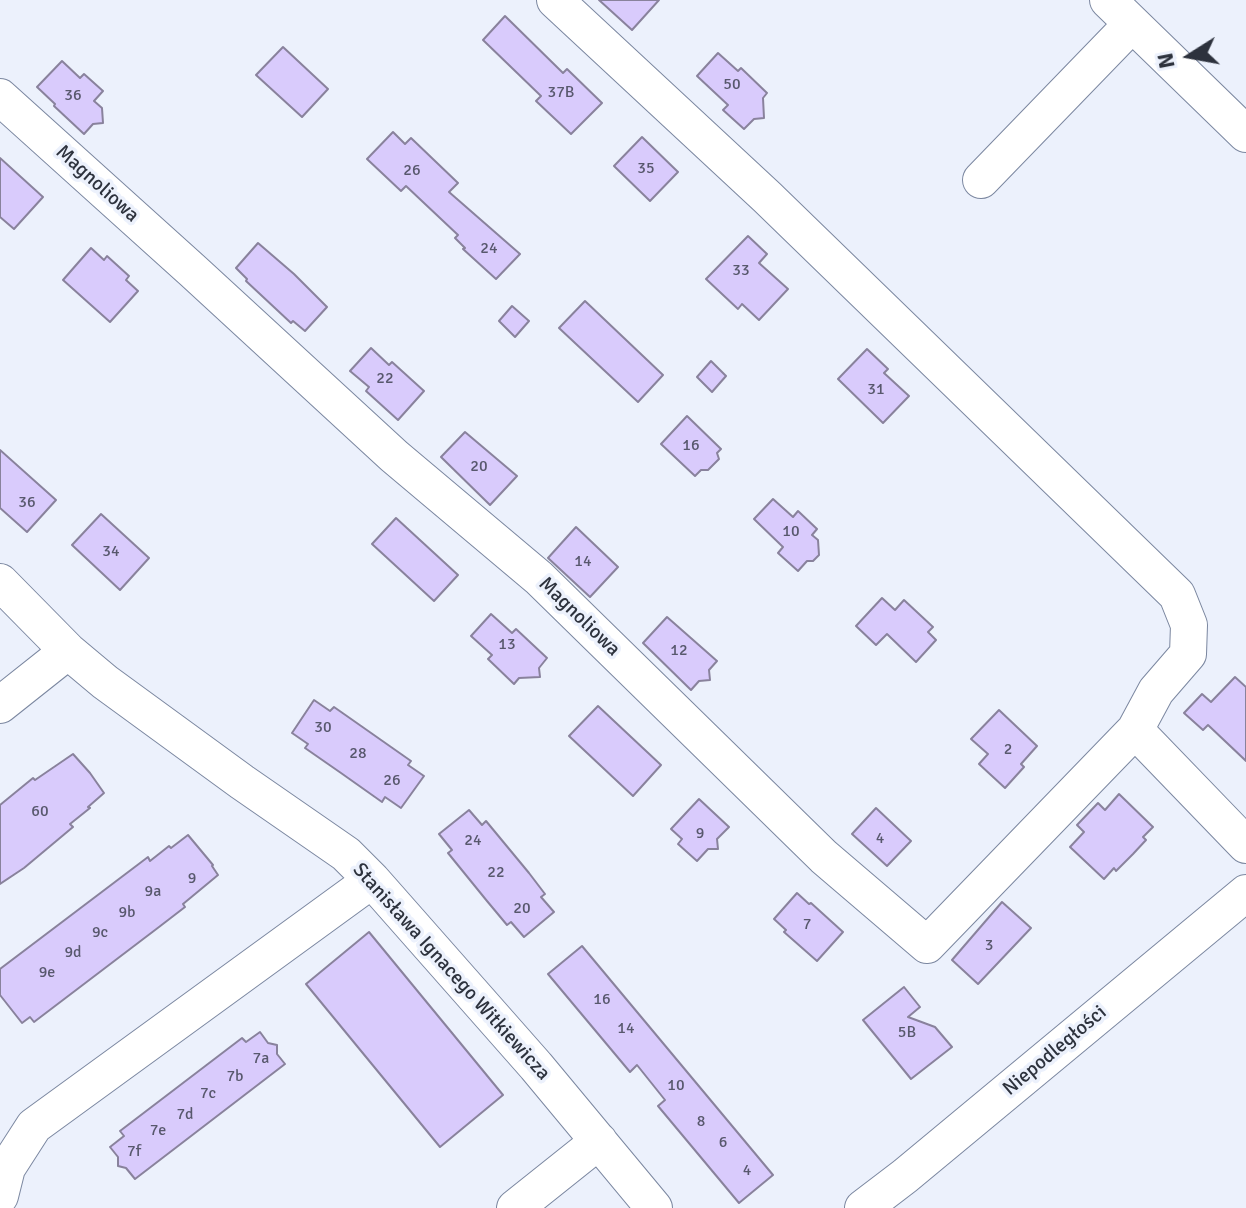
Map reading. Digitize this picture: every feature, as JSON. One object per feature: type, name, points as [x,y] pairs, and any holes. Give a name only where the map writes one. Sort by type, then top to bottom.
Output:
[{"type":"street","name":"Magnoliowa","points":[[0,97],[394,456],[539,578],[824,857],[927,945],[1135,730],[1156,691],[1188,654],[1189,625],[1177,595],[767,197],[555,0]]},
{"type":"street","points":[[981,180],[1120,12],[1246,134]]},
{"type":"street","name":"Stanisława Ignacego Witkiewicza","points":[[0,582],[68,651],[118,691],[346,854],[536,1066],[654,1208]]},
{"type":"street","points":[[0,705],[68,651]]},
{"type":"street","points":[[1135,730],[1246,845]]},
{"type":"street","points":[[0,1196],[7,1168],[34,1126],[372,880]]},
{"type":"street","name":"Niepodległości","points":[[872,1205],[1246,893]]},
{"type":"street","points":[[515,1208],[599,1141]]},
{"type":"building","points":[[599,0],[659,0],[632,30]]},
{"type":"building","points":[[505,16],[563,73],[567,69],[602,103],[571,134],[536,101],[541,96],[483,40]]},
{"type":"building","points":[[283,47],[328,89],[302,117],[256,75]]},
{"type":"building","points":[[718,53],[738,71],[741,68],[767,93],[763,98],[764,118],[754,119],[744,129],[723,110],[728,105],[697,76]]},
{"type":"building","points":[[62,61],[80,78],[84,74],[103,91],[94,101],[102,108],[103,123],[93,124],[84,134],[37,87]]},
{"type":"building","points":[[393,132],[405,144],[411,138],[458,183],[449,192],[520,254],[496,279],[463,249],[455,238],[458,235],[406,186],[401,191],[367,159]]},
{"type":"building","points":[[642,137],[678,172],[650,201],[614,166]]},
{"type":"building","points":[[0,158],[43,197],[14,229],[0,217]]},
{"type":"building","points":[[748,236],[767,254],[759,263],[788,289],[759,320],[742,304],[738,309],[706,279]]},
{"type":"building","points":[[258,243],[327,307],[305,331],[293,321],[291,323],[236,268]]},
{"type":"building","points":[[91,248],[104,260],[107,256],[129,276],[126,280],[138,291],[110,322],[63,280]]},
{"type":"building","points":[[585,301],[663,375],[638,402],[559,328]]},
{"type":"building","points":[[512,306],[529,321],[515,337],[499,321]]},
{"type":"building","points":[[371,348],[424,391],[398,420],[366,391],[369,387],[350,371]]},
{"type":"building","points":[[867,349],[888,369],[884,373],[909,396],[883,423],[838,379]]},
{"type":"building","points":[[711,361],[726,376],[712,392],[697,377]]},
{"type":"building","points":[[687,416],[721,449],[717,453],[719,459],[708,470],[701,470],[695,476],[661,444]]},
{"type":"building","points":[[465,432],[517,476],[490,505],[441,457]]},
{"type":"building","points":[[0,450],[56,500],[27,532],[0,508]]},
{"type":"building","points":[[773,499],[793,517],[798,511],[817,529],[812,535],[818,540],[819,555],[813,561],[807,561],[798,571],[778,553],[783,547],[754,519]]},
{"type":"building","points":[[101,514],[149,558],[120,590],[72,545]]},
{"type":"building","points":[[396,518],[458,575],[434,601],[372,544]]},
{"type":"building","points":[[576,527],[618,567],[590,597],[548,558]]},
{"type":"building","points":[[882,598],[895,610],[904,600],[933,627],[928,632],[936,640],[916,662],[887,634],[876,645],[856,626]]},
{"type":"building","points":[[491,614],[512,633],[516,629],[547,658],[539,668],[540,677],[519,678],[514,684],[488,659],[492,655],[471,636]]},
{"type":"building","points":[[667,617],[717,661],[709,670],[710,680],[699,681],[691,690],[643,643]]},
{"type":"building","points":[[1235,677],[1246,687],[1246,761],[1208,725],[1203,730],[1184,713],[1202,694],[1211,702]]},
{"type":"building","points":[[314,700],[330,711],[334,707],[411,761],[408,765],[424,776],[401,808],[385,797],[382,802],[305,748],[308,744],[292,733]]},
{"type":"building","points":[[598,706],[661,765],[633,796],[569,736]]},
{"type":"building","points":[[999,710],[1037,746],[1005,788],[979,764],[988,754],[971,739]]},
{"type":"building","points":[[73,754],[104,793],[70,824],[73,827],[0,884],[0,805],[33,778],[35,780]]},
{"type":"building","points":[[1119,794],[1153,827],[1133,854],[1104,879],[1070,847],[1084,832],[1077,825],[1098,803],[1105,810]]},
{"type":"building","points":[[699,799],[729,827],[717,839],[718,849],[708,849],[697,861],[678,844],[682,839],[671,829]]},
{"type":"building","points":[[876,808],[911,841],[887,866],[852,834]]},
{"type":"building","points":[[469,810],[482,825],[486,821],[545,894],[541,897],[554,912],[524,937],[511,922],[507,925],[487,901],[448,853],[452,850],[439,834]]},
{"type":"building","points":[[188,835],[218,875],[183,904],[185,907],[34,1022],[30,1017],[22,1023],[0,995],[0,969],[148,857],[150,861]]},
{"type":"building","points":[[797,893],[843,932],[817,961],[774,919]]},
{"type":"building","points":[[1002,902],[1031,928],[978,984],[952,960]]},
{"type":"building","points":[[369,932],[503,1095],[440,1147],[306,984]]},
{"type":"building","points":[[582,946],[773,1175],[739,1203],[658,1106],[665,1100],[637,1065],[630,1072],[548,974]]},
{"type":"building","points":[[904,987],[920,1007],[908,1017],[935,1027],[952,1047],[911,1079],[863,1020]]},
{"type":"building","points":[[260,1032],[268,1043],[277,1045],[277,1054],[285,1064],[135,1179],[126,1168],[118,1166],[118,1157],[110,1147],[124,1136],[120,1131],[242,1038],[246,1042]]}]
